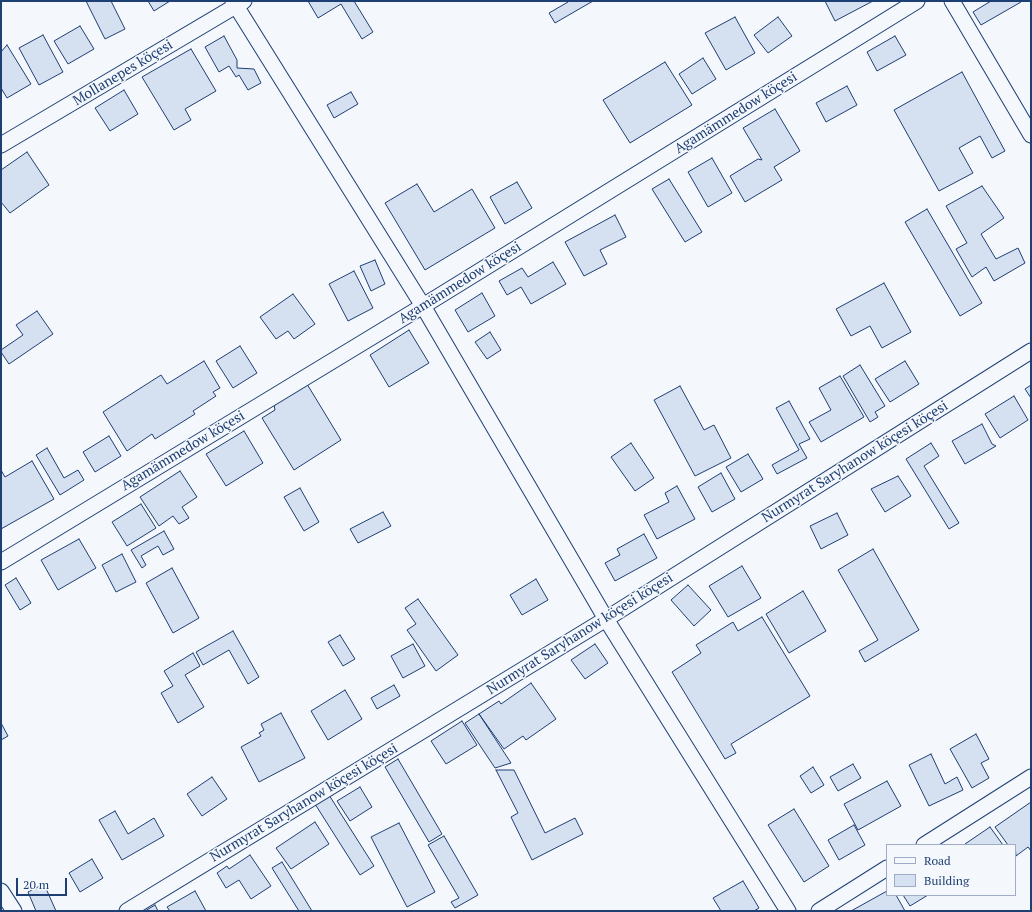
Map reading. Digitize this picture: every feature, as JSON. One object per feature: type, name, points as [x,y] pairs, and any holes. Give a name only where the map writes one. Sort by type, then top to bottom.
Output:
[{"type":"street","name":"Agamämmedow köçesi","points":[[1,562],[423,306],[917,1]]},
{"type":"street","points":[[952,1],[1031,135]]},
{"type":"street","points":[[238,3],[423,306],[606,619],[788,911]]},
{"type":"street","name":"Mollanepes köçesi","points":[[1,146],[238,3]]},
{"type":"street","name":"Nurmyrat Saryhanow köçesi köçesi","points":[[126,911],[606,619],[1031,351]]},
{"type":"street","points":[[926,844],[1031,777]]},
{"type":"street","points":[[819,911],[886,869]]},
{"type":"street","points":[[1,891],[14,911]]},
{"type":"building","points":[[86,1],[111,1],[125,29],[105,39]]},
{"type":"building","points":[[148,1],[170,1],[154,11]]},
{"type":"building","points":[[308,1],[354,1],[373,32],[362,39],[341,4],[318,18]]},
{"type":"building","points":[[567,1],[593,1],[555,23],[549,13],[568,2]]},
{"type":"building","points":[[825,1],[873,1],[835,21]]},
{"type":"building","points":[[991,1],[1021,2],[981,25],[973,12]]},
{"type":"building","points":[[735,17],[755,53],[726,70],[705,33]]},
{"type":"building","points":[[778,17],[792,36],[768,53],[754,35]]},
{"type":"building","points":[[80,26],[94,49],[68,64],[54,41]]},
{"type":"building","points":[[43,35],[63,72],[39,85],[19,48]]},
{"type":"building","points":[[224,36],[237,60],[237,68],[254,69],[261,83],[248,90],[239,75],[236,77],[229,66],[219,72],[205,47]]},
{"type":"building","points":[[895,36],[906,55],[877,71],[867,52]]},
{"type":"building","points":[[7,45],[31,84],[7,98],[1,88],[1,52]]},
{"type":"building","points":[[191,49],[216,91],[185,109],[191,120],[174,130],[142,77]]},
{"type":"building","points":[[703,58],[716,79],[692,94],[679,74]]},
{"type":"building","points":[[665,62],[692,105],[630,143],[603,100]]},
{"type":"building","points":[[962,72],[1005,151],[992,158],[980,136],[959,148],[973,173],[939,191],[894,110]]},
{"type":"building","points":[[847,86],[857,105],[826,122],[816,103]]},
{"type":"building","points":[[124,90],[138,114],[110,131],[95,108]]},
{"type":"building","points":[[351,92],[358,104],[334,118],[327,105]]},
{"type":"building","points":[[775,109],[800,151],[774,167],[782,180],[745,202],[730,176],[758,159],[762,160],[743,128]]},
{"type":"building","points":[[27,152],[49,185],[10,213],[1,202],[1,170]]},
{"type":"building","points":[[712,158],[732,193],[708,207],[688,172]]},
{"type":"building","points":[[669,179],[702,232],[685,242],[652,189]]},
{"type":"building","points":[[517,182],[532,208],[505,224],[490,197]]},
{"type":"building","points":[[417,184],[434,212],[472,189],[495,228],[425,270],[385,203]]},
{"type":"building","points":[[982,186],[1004,218],[981,234],[996,259],[1018,248],[1025,263],[994,281],[986,267],[972,277],[956,249],[967,243],[946,206]]},
{"type":"building","points":[[927,209],[982,303],[960,316],[905,222]]},
{"type":"building","points":[[615,215],[626,237],[600,250],[607,264],[584,276],[565,242]]},
{"type":"building","points":[[375,260],[385,284],[371,291],[360,266]]},
{"type":"building","points":[[553,262],[566,284],[531,304],[521,287],[507,295],[499,281],[522,268],[528,277]]},
{"type":"building","points":[[354,271],[373,308],[348,321],[329,284]]},
{"type":"building","points":[[884,283],[911,332],[882,348],[870,326],[851,336],[836,309]]},
{"type":"building","points":[[482,293],[495,316],[468,332],[455,310]]},
{"type":"building","points":[[293,294],[315,324],[294,339],[288,331],[276,339],[260,317]]},
{"type":"building","points":[[37,311],[53,334],[9,364],[1,350],[23,335],[16,325]]},
{"type":"building","points":[[409,330],[429,363],[389,387],[370,355]]},
{"type":"building","points":[[490,332],[501,350],[487,359],[475,342]]},
{"type":"building","points":[[240,346],[257,373],[233,388],[216,361]]},
{"type":"building","points":[[204,361],[220,388],[213,392],[216,396],[193,411],[195,414],[155,439],[152,434],[127,451],[103,412],[161,375],[167,384]]},
{"type":"building","points":[[905,361],[919,384],[890,402],[875,379]]},
{"type":"building","points":[[860,365],[885,406],[875,412],[878,417],[870,422],[843,376]]},
{"type":"building","points":[[840,376],[864,417],[821,442],[809,422],[831,410],[819,388]]},
{"type":"building","points":[[307,384],[341,440],[294,470],[262,418],[275,410],[274,405]]},
{"type":"building","points":[[1031,385],[1031,398],[1025,389]]},
{"type":"building","points":[[680,386],[704,430],[714,425],[731,458],[695,476],[654,400]]},
{"type":"building","points":[[1014,396],[1028,420],[1000,438],[985,414]]},
{"type":"building","points":[[789,401],[810,439],[799,444],[807,458],[777,474],[772,465],[799,450],[776,408]]},
{"type":"building","points":[[982,424],[992,444],[996,446],[965,464],[952,441]]},
{"type":"building","points":[[244,431],[263,463],[226,486],[206,454]]},
{"type":"building","points":[[109,436],[121,456],[95,472],[83,452]]},
{"type":"building","points":[[631,443],[654,478],[635,491],[611,457]]},
{"type":"building","points":[[931,443],[939,456],[924,466],[959,523],[949,529],[906,459]]},
{"type":"building","points":[[47,448],[64,478],[78,470],[84,480],[60,495],[36,455]]},
{"type":"building","points":[[748,454],[763,479],[741,492],[726,467]]},
{"type":"building","points":[[32,461],[54,499],[1,529],[1,470],[5,477]]},
{"type":"building","points":[[180,471],[197,497],[182,507],[189,518],[179,524],[173,516],[159,526],[140,497]]},
{"type":"building","points":[[721,473],[735,499],[712,512],[698,487]]},
{"type":"building","points":[[898,476],[911,496],[885,512],[871,489]]},
{"type":"building","points":[[677,486],[695,519],[657,539],[644,515],[669,502],[665,493]]},
{"type":"building","points":[[300,488],[319,522],[304,531],[284,497]]},
{"type":"building","points":[[141,504],[156,528],[127,546],[112,522]]},
{"type":"building","points":[[383,512],[391,526],[358,543],[350,529]]},
{"type":"building","points":[[837,513],[848,535],[821,549],[810,526]]},
{"type":"building","points":[[164,531],[174,549],[163,555],[158,546],[141,556],[146,565],[142,568],[131,550]]},
{"type":"building","points":[[644,534],[657,558],[615,581],[605,563],[620,555],[617,549]]},
{"type":"building","points":[[79,539],[96,568],[58,590],[41,560]]},
{"type":"building","points":[[873,549],[919,630],[865,662],[859,651],[878,640],[838,570]]},
{"type":"building","points":[[122,554],[136,582],[116,592],[102,565]]},
{"type":"building","points":[[742,566],[761,598],[728,617],[709,586]]},
{"type":"building","points":[[172,568],[199,618],[173,633],[146,583]]},
{"type":"building","points":[[16,578],[31,603],[20,610],[5,585]]},
{"type":"building","points":[[536,579],[548,600],[522,615],[510,595]]},
{"type":"building","points":[[688,585],[711,610],[694,626],[671,600]]},
{"type":"building","points":[[803,591],[826,631],[789,653],[766,614]]},
{"type":"building","points":[[418,599],[458,655],[436,671],[407,630],[416,624],[405,608]]},
{"type":"building","points":[[762,617],[810,696],[731,744],[736,753],[725,759],[672,672],[701,653],[696,645],[733,622],[738,631]]},
{"type":"building","points":[[233,631],[259,677],[248,684],[229,650],[203,665],[196,652]]},
{"type":"building","points":[[340,635],[355,659],[343,666],[328,642]]},
{"type":"building","points":[[413,644],[425,666],[403,678],[391,656]]},
{"type":"building","points":[[595,644],[608,663],[585,679],[571,660]]},
{"type":"building","points":[[193,653],[200,666],[185,675],[204,707],[178,723],[161,693],[173,686],[164,671]]},
{"type":"building","points":[[531,683],[556,719],[526,740],[523,736],[504,749],[479,714],[499,701],[501,704]]},
{"type":"building","points":[[394,685],[400,696],[377,709],[371,698]]},
{"type":"building","points":[[345,690],[362,719],[328,740],[311,711]]},
{"type":"building","points":[[281,713],[305,758],[259,782],[241,747],[261,736],[259,733],[264,730],[261,724]]},
{"type":"building","points":[[479,714],[511,763],[495,768],[465,723]]},
{"type":"building","points":[[462,721],[477,745],[446,764],[431,741]]},
{"type":"building","points":[[1,723],[8,736],[1,740]]},
{"type":"building","points":[[976,734],[989,759],[981,763],[989,778],[972,788],[950,749]]},
{"type":"building","points":[[931,754],[945,784],[957,777],[963,790],[929,806],[909,765]]},
{"type":"building","points":[[398,759],[442,834],[429,842],[385,767]]},
{"type":"building","points":[[853,764],[861,778],[838,791],[830,777]]},
{"type":"building","points":[[813,767],[824,785],[811,793],[800,776]]},
{"type":"building","points":[[496,770],[514,770],[545,833],[575,818],[583,834],[532,860],[511,817],[518,813]]},
{"type":"building","points":[[212,777],[227,799],[202,816],[187,794]]},
{"type":"building","points":[[887,781],[901,806],[858,830],[844,804]]},
{"type":"building","points":[[360,787],[372,807],[350,821],[337,801]]},
{"type":"building","points":[[329,795],[374,866],[360,875],[315,804]]},
{"type":"building","points":[[1031,802],[1031,851],[1028,847],[1016,856],[1016,844],[1007,844],[995,827]]},
{"type":"building","points":[[794,809],[829,866],[804,882],[768,825]]},
{"type":"building","points":[[115,811],[128,834],[154,818],[164,836],[122,860],[99,820]]},
{"type":"building","points":[[315,822],[329,844],[291,869],[276,848]]},
{"type":"building","points":[[399,823],[435,892],[407,907],[371,837]]},
{"type":"building","points":[[854,825],[865,845],[839,860],[828,840]]},
{"type":"building","points":[[990,827],[1002,844],[965,844]]},
{"type":"building","points":[[444,836],[478,895],[455,908],[451,902],[459,898],[428,845]]},
{"type":"building","points":[[250,855],[271,886],[251,899],[239,880],[226,888],[217,873],[227,866],[229,869]]},
{"type":"building","points":[[92,859],[103,878],[80,892],[69,873]]},
{"type":"building","points":[[282,862],[312,911],[299,911],[272,868]]},
{"type":"building","points":[[743,881],[759,908],[754,911],[721,911],[713,898]]},
{"type":"building","points":[[44,884],[56,911],[36,911],[28,892]]},
{"type":"building","points":[[195,891],[206,911],[170,911],[167,907]]},
{"type":"building","points":[[886,892],[886,896],[897,896],[905,911],[851,911]]},
{"type":"building","points":[[904,896],[926,896],[910,906]]},
{"type":"building","points":[[155,905],[158,911],[145,911]]}]
